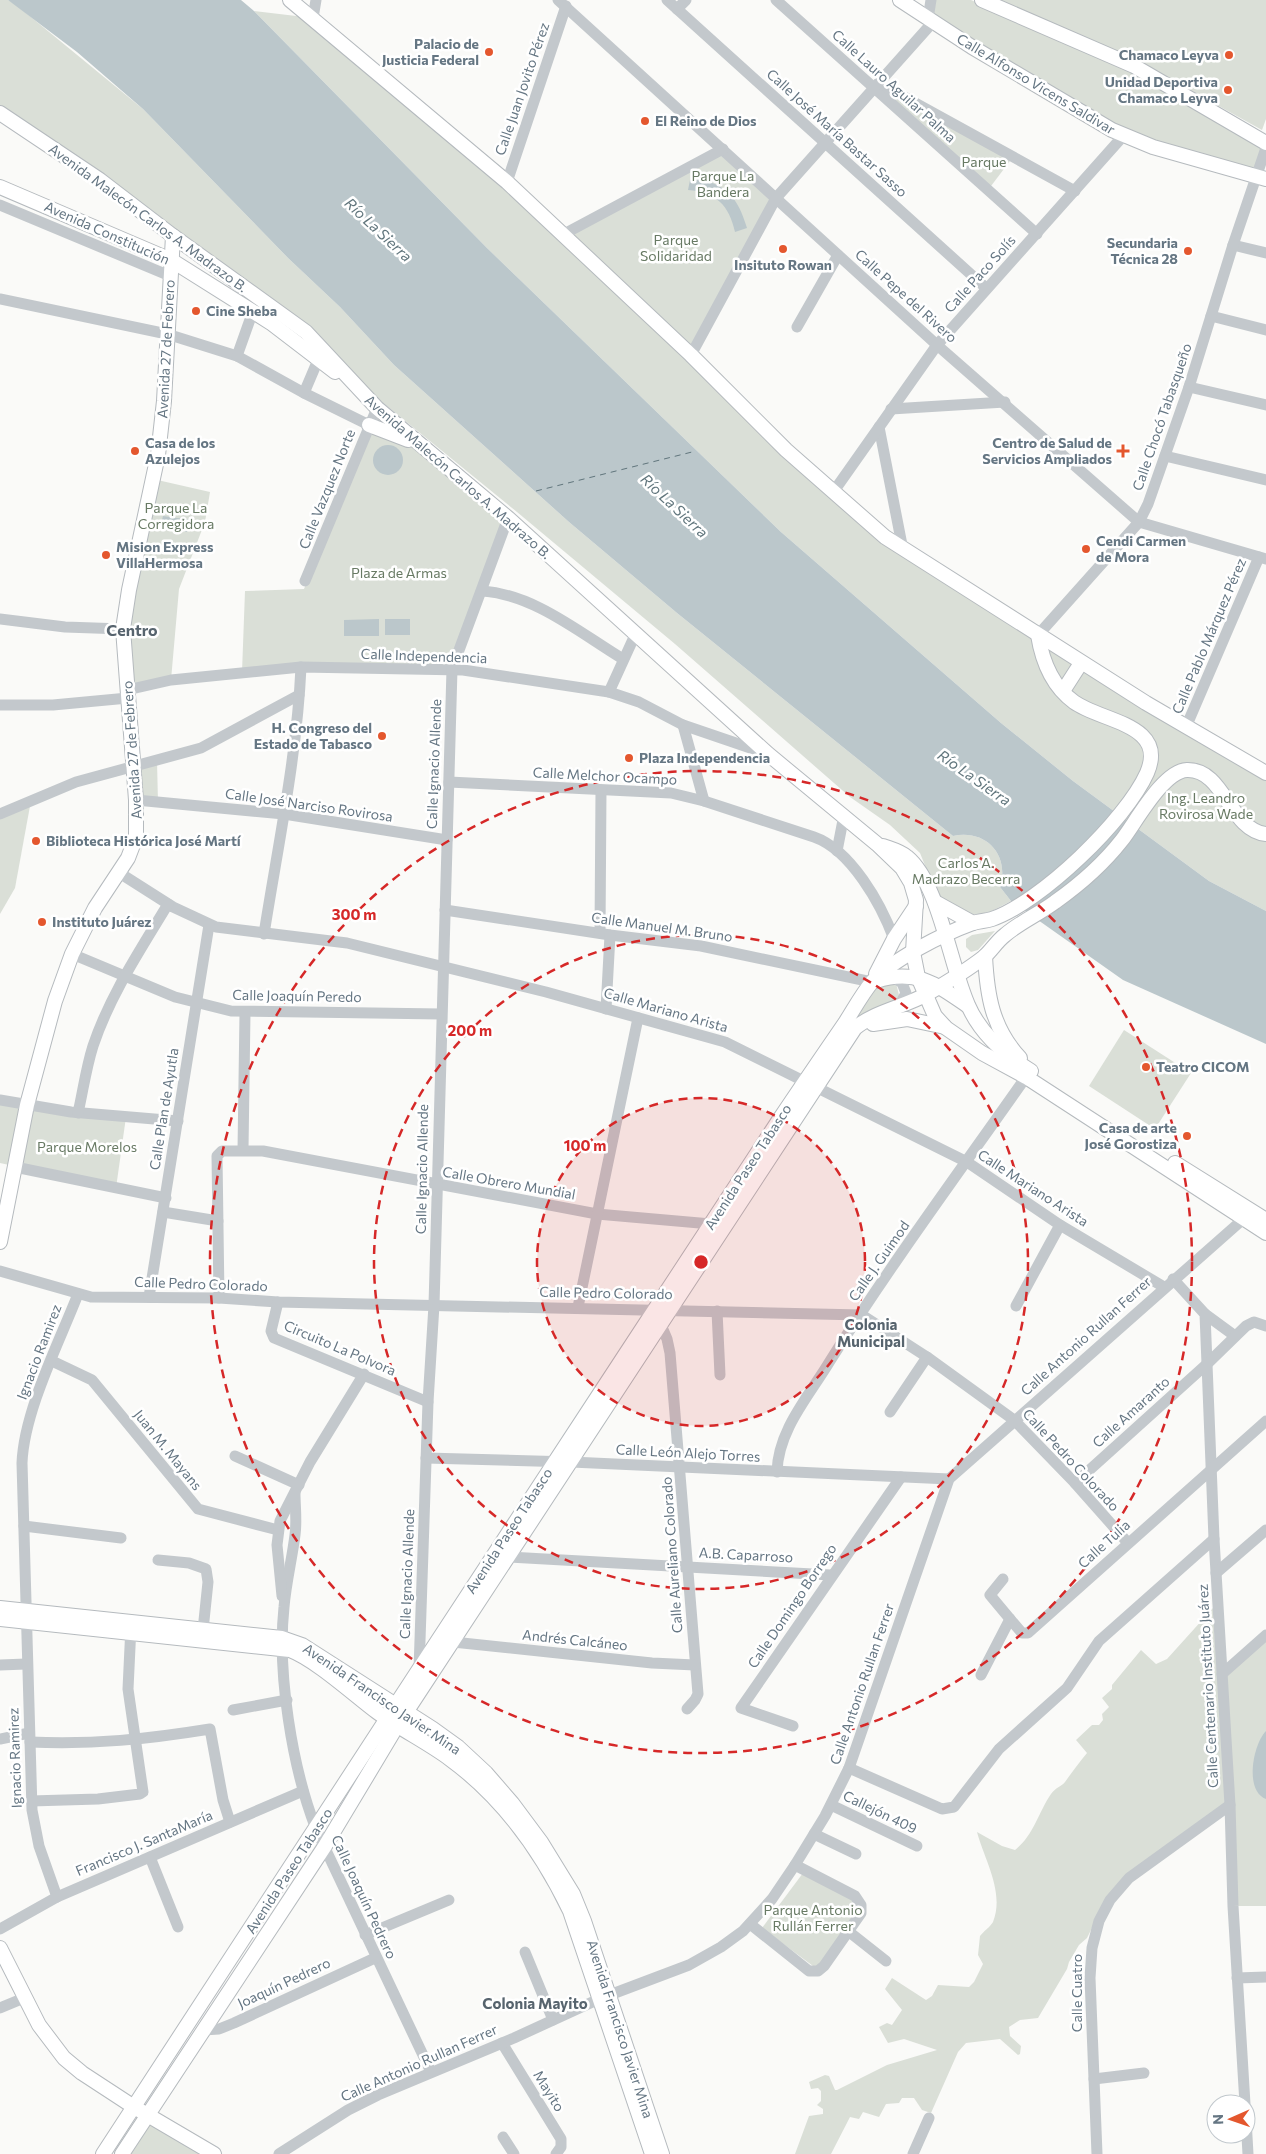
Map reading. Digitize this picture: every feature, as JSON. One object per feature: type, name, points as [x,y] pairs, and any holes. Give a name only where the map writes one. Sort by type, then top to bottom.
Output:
[{"type":"main road","points":[[290,0],[507,182],[691,355],[786,450],[867,522],[903,550],[1081,663],[1266,773]]},
{"type":"main road","name":"Calle Alfonso Vicens Saldivar","points":[[900,0],[1089,117],[1124,135],[1153,147],[1261,178]]},
{"type":"main road","points":[[982,0],[1134,66],[1266,143]]},
{"type":"main road","name":"Avenida Malecón Carlos A. Madrazo B.","points":[[0,113],[100,180],[173,236],[293,322],[321,354],[416,443],[508,518],[768,754],[844,815],[902,868],[909,878],[916,906],[913,952],[918,977],[924,996],[935,1016],[946,1028]]},
{"type":"main road","name":"Avenida Constitución","points":[[0,187],[171,260],[321,354]]},
{"type":"main road","name":"Avenida 27 de Febrero","points":[[0,1242],[27,1105],[55,1001],[72,954],[95,908],[131,851],[136,837],[136,800],[123,629],[130,584],[158,455],[173,236]]},
{"type":"main road","points":[[369,425],[416,443]]},
{"type":"main road","points":[[1038,635],[1045,665],[1063,691],[1081,663]]},
{"type":"main road","name":"Avenida Paseo Tabasco","points":[[103,2154],[316,1829],[401,1710],[453,1642],[509,1557],[670,1309],[872,982],[892,964],[913,952],[973,923],[992,918],[1010,910],[1040,890],[1091,846],[1120,814],[1144,778],[1151,757],[1148,741],[1144,735],[1074,701],[1063,691]]},
{"type":"main road","name":"Avenida Paseo Tabasco","points":[[401,1710],[419,1670],[711,1224],[810,1084],[855,1028],[869,1018],[924,996],[940,987],[985,956],[1005,935],[1057,901],[1106,858],[1121,842],[1160,788],[1177,772],[1186,770],[1204,774],[1212,780],[1246,824],[1259,833],[1266,834]]},
{"type":"main road","name":"Avenida Malecón Carlos A. Madrazo B.","points":[[877,844],[898,852],[912,862],[921,872],[935,902],[944,937],[968,1006]]},
{"type":"main road","points":[[935,902],[973,923]]},
{"type":"main road","points":[[872,982],[894,939],[916,906]]},
{"type":"main road","points":[[985,956],[988,996],[999,1028],[1024,1062],[1051,1084]]},
{"type":"main road","points":[[872,982],[892,976],[918,977],[940,987],[968,1006],[994,1043],[1051,1084],[1248,1215],[1266,1233]]},
{"type":"main road","points":[[855,1028],[892,1020],[907,1019],[946,1028],[982,1053],[1026,1077],[1248,1215],[1266,1220]]},
{"type":"main road","name":"Avenida Francisco Javier Mina","points":[[0,1608],[25,1616],[302,1645],[449,1741],[475,1763],[503,1792],[531,1828],[565,1881],[578,1907],[603,1997],[652,2154]]},
{"type":"main road","name":"Avenida Francisco Javier Mina","points":[[0,1619],[25,1616]]},
{"type":"main road","name":"Avenida Francisco Javier Mina","points":[[131,1627],[203,1630],[282,1644],[302,1656],[392,1723],[451,1759],[486,1789],[523,1834],[570,1911],[662,2154]]},
{"type":"main road","name":"Avenida Paseo Tabasco","points":[[122,2154],[325,1846],[392,1723]]},
{"type":"main road","points":[[0,1948],[24,1998],[49,2040],[64,2058],[82,2073],[207,2152]]},
{"type":"street","points":[[313,18],[316,0]]},
{"type":"street","name":"Calle José María Bastar Sasso","points":[[667,0],[986,288]]},
{"type":"street","points":[[677,9],[686,0]]},
{"type":"street","name":"Calle Lauro Aguilar Palma","points":[[776,0],[876,86],[1037,234]]},
{"type":"street","points":[[691,355],[776,198],[876,86],[930,20],[931,0]]},
{"type":"street","name":"Calle Pepe del Rivero","points":[[562,3],[838,255],[1139,522],[1262,558]]},
{"type":"street","name":"Calle Juan Jovito Pérez","points":[[507,182],[562,3]]},
{"type":"street","name":"Calle Lauro Aguilar Palma","points":[[876,86],[1076,191]]},
{"type":"street","name":"Calle Paco Solís","points":[[834,491],[937,344],[1076,191],[1124,135]]},
{"type":"street","name":"Calle Chocó Tabasqueño","points":[[1038,635],[1139,522],[1148,504],[1189,387],[1233,245],[1261,178],[1266,148]]},
{"type":"street","points":[[564,234],[723,149]]},
{"type":"street","points":[[0,205],[170,276]]},
{"type":"street","points":[[107,233],[107,249]]},
{"type":"street","points":[[1233,245],[1266,253]]},
{"type":"street","points":[[797,327],[838,255]]},
{"type":"street","points":[[0,299],[167,334],[237,356],[304,393],[369,425]]},
{"type":"street","points":[[237,356],[252,311]]},
{"type":"street","points":[[1211,316],[1266,330]]},
{"type":"street","points":[[304,393],[321,354]]},
{"type":"street","points":[[1189,387],[1266,405]]},
{"type":"street","points":[[891,409],[1004,402]]},
{"type":"street","name":"Calle Vazquez Norte","points":[[306,582],[377,408]]},
{"type":"street","points":[[878,426],[903,550]]},
{"type":"street","points":[[1165,456],[1266,480]]},
{"type":"street","points":[[452,669],[483,591],[508,518]]},
{"type":"street","name":"Calle Pablo Márquez Pérez","points":[[1186,727],[1262,558]]},
{"type":"street","points":[[483,591],[507,594],[531,603],[623,659]]},
{"type":"street","points":[[0,619],[65,627],[123,629]]},
{"type":"street","points":[[609,692],[635,635]]},
{"type":"street","points":[[264,934],[284,814],[300,695],[301,667]]},
{"type":"street","name":"Calle Independencia","points":[[0,705],[62,704],[128,694],[171,680],[301,667],[452,669],[537,679],[609,692],[639,702],[683,725],[768,754]]},
{"type":"street","name":"Calle Ignacio Allende","points":[[419,1670],[428,1402],[434,1305],[452,669]]},
{"type":"street","points":[[0,814],[76,782],[202,748],[300,695]]},
{"type":"street","points":[[683,725],[704,801]]},
{"type":"street","name":"Calle Melchor Ocampo","points":[[449,782],[660,792],[704,801],[824,840],[837,851],[876,897],[894,939]]},
{"type":"street","points":[[601,790],[606,1009]]},
{"type":"street","name":"Calle José Narciso Rovirosa","points":[[136,800],[284,814],[447,840]]},
{"type":"street","points":[[837,851],[844,815]]},
{"type":"street","name":"Calle Mariano Arista","points":[[118,872],[168,904],[209,925],[264,934],[341,942],[443,966],[725,1042],[967,1162],[1060,1225],[1164,1287]]},
{"type":"street","points":[[78,1113],[93,1047],[125,977],[168,904]]},
{"type":"street","name":"Calle Manuel M. Bruno","points":[[445,910],[701,946],[872,982]]},
{"type":"street","name":"Calle Plan de Ayutla","points":[[149,1297],[209,925]]},
{"type":"street","name":"Calle Joaquín Peredo","points":[[72,954],[125,977],[196,1004],[245,1013],[441,1014]]},
{"type":"street","points":[[892,976],[902,983],[906,993],[899,1006]]},
{"type":"street","points":[[243,1150],[245,1013]]},
{"type":"street","points":[[578,1307],[638,1018]]},
{"type":"street","name":"Calle J. Guimod","points":[[777,1472],[781,1447],[791,1422],[860,1314],[1026,1077]]},
{"type":"street","points":[[0,1100],[78,1113],[178,1121]]},
{"type":"street","name":"Calle Obrero Mundial","points":[[218,1221],[218,1155],[222,1151],[243,1150],[263,1151],[597,1214],[711,1224]]},
{"type":"street","points":[[15,1167],[166,1198]]},
{"type":"street","points":[[163,1212],[218,1221],[219,1298]]},
{"type":"street","name":"Calle Antonio Rullan Ferrer","points":[[279,2154],[348,2110],[603,1997],[695,1962],[721,1947],[750,1924],[772,1899],[795,1865],[831,1805],[849,1768],[949,1478],[1248,1215]]},
{"type":"street","points":[[1016,1306],[1060,1225]]},
{"type":"street","name":"Calle Pedro Colorado","points":[[0,1271],[78,1294],[97,1297],[219,1298],[278,1302],[860,1314],[872,1319],[1014,1420],[1075,1483],[1128,1543]]},
{"type":"street","points":[[1174,1279],[1205,1314],[1235,1336]]},
{"type":"street","name":"Ignacio Ramirez","points":[[57,1897],[39,1846],[31,1801],[22,1463],[25,1437],[78,1294]]},
{"type":"street","name":"Circuito La Polvora","points":[[278,1302],[271,1331],[274,1338],[428,1402]]},
{"type":"street","name":"Calle Aureliano Colorado","points":[[655,1309],[670,1353],[680,1467],[698,1694],[687,1709]]},
{"type":"street","points":[[717,1311],[720,1375]]},
{"type":"street","name":"Calle Centenario Instituto Juárez","points":[[1205,1314],[1214,1539],[1244,2094]]},
{"type":"street","name":"Calle Amaranto","points":[[1075,1483],[1252,1322],[1266,1326]]},
{"type":"street","points":[[890,1412],[927,1357]]},
{"type":"street","name":"Juan M. Mayans","points":[[52,1361],[92,1380],[198,1509],[278,1530]]},
{"type":"street","name":"Calle Joaquín Pedrero","points":[[284,1608],[279,1573],[278,1530],[282,1515],[310,1462],[364,1374]]},
{"type":"street","name":"Calle Tulia","points":[[1010,1619],[1022,1633],[1028,1633],[1266,1421]]},
{"type":"street","points":[[235,1456],[297,1489]]},
{"type":"street","name":"Calle León Alejo Torres","points":[[426,1458],[555,1461],[949,1478]]},
{"type":"street","name":"Calle Domingo Borrego","points":[[792,1726],[741,1708],[831,1574],[901,1477]]},
{"type":"street","name":"Calle Joaquín Pedrero","points":[[297,1489],[295,1534],[284,1608],[282,1644],[287,1700],[303,1791],[316,1829],[431,2072]]},
{"type":"street","points":[[24,1526],[121,1538]]},
{"type":"street","points":[[1216,1573],[1266,1530]]},
{"type":"street","points":[[849,1768],[942,1809],[954,1807],[999,1749],[1066,1688],[1104,1635],[1214,1539]]},
{"type":"street","name":"A.B. Caparroso","points":[[509,1557],[831,1574]]},
{"type":"street","points":[[158,1560],[195,1564],[206,1569],[208,1582],[203,1630]]},
{"type":"street","points":[[981,1675],[1010,1619],[990,1595],[1003,1579]]},
{"type":"street","points":[[31,1801],[98,1799],[140,1794],[143,1792],[144,1788],[134,1741],[128,1689],[131,1627]]},
{"type":"street","points":[[1222,1674],[1266,1636]]},
{"type":"street","name":"Andrés Calcáneo","points":[[453,1642],[652,1663],[695,1665]]},
{"type":"street","points":[[0,1665],[26,1664]]},
{"type":"street","points":[[232,1710],[287,1700]]},
{"type":"street","points":[[0,1739],[30,1738],[73,1744],[134,1741],[210,1729],[223,1800],[230,1822]]},
{"type":"street","name":"Francisco J. SantaMaría","points":[[0,1929],[57,1897],[303,1791]]},
{"type":"street","name":"Callejón 409","points":[[831,1805],[917,1846]]},
{"type":"street","name":"Calle Cuatro","points":[[1097,2154],[1091,1963],[1095,1933],[1104,1911],[1129,1878],[1230,1805]]},
{"type":"street","points":[[814,1834],[856,1854]]},
{"type":"street","points":[[150,1857],[178,1927]]},
{"type":"street","points":[[750,1924],[812,1971],[818,1971],[824,1966],[861,1913],[858,1900],[853,1895],[795,1865]]},
{"type":"street","points":[[366,1935],[449,1900]]},
{"type":"street","points":[[848,1931],[886,1961]]},
{"type":"street","points":[[525,1952],[553,2020]]},
{"type":"street","name":"Joaquín Pedrero","points":[[204,2030],[219,2029],[234,2023],[376,1958]]},
{"type":"street","points":[[1237,1978],[1266,1977]]},
{"type":"street","points":[[0,2008],[24,1998]]},
{"type":"street","name":"Mayito","points":[[502,2043],[560,2137],[562,2147],[556,2154]]},
{"type":"street","points":[[1094,2078],[1144,2073]]},
{"type":"street","points":[[913,2154],[929,2118]]},
{"type":"street","points":[[503,2137],[514,2154]]},
{"type":"street","name":"Calle Antonio Rullan Ferrer","points":[[293,2154],[305,2138]]},
{"type":"green space","name":"Carlos A. Madrazo Becerra","points":[[0,0],[8,0],[15,4],[143,109],[288,258],[340,307],[394,365],[569,522],[677,613],[953,836],[965,835],[976,837],[993,847],[1002,865],[1000,887],[1011,901],[990,912],[979,914],[969,914],[952,907],[937,895],[920,853],[890,825],[850,797],[675,644],[517,512],[209,261],[0,113]]},
{"type":"green space","points":[[936,0],[971,0],[1148,79],[1261,148],[1253,172],[1188,153],[1124,130],[933,17]]},
{"type":"green space","name":"Unidad Deportiva Chamaco Leyva","points":[[996,0],[1266,0],[1266,119],[1262,130],[1136,60]]},
{"type":"green space","name":"Ing. Leandro Rovirosa Wade","points":[[254,11],[313,18],[564,234],[723,149],[776,198],[691,356],[885,537],[1266,773],[1266,911],[1209,881],[1073,781],[1001,723],[781,532],[487,248]]},
{"type":"green space","name":"Parque","points":[[879,83],[1013,157],[988,190],[874,88]]},
{"type":"green space","name":"Plaza de Armas","points":[[369,425],[416,443],[508,518],[452,669],[242,672],[245,591],[304,589]]},
{"type":"green space","name":"Parque La Corregidora","points":[[153,479],[210,492],[205,522],[179,589],[171,680],[127,690],[123,629]]},
{"type":"green space","points":[[157,761],[158,802],[136,800],[133,766]]},
{"type":"green space","points":[[30,806],[15,888],[0,914],[0,819]]},
{"type":"green space","points":[[995,931],[978,950],[971,952],[966,947],[966,939],[972,935]]},
{"type":"green space","points":[[896,983],[900,999],[846,1030],[875,985]]},
{"type":"green space","points":[[1124,1030],[1191,1073],[1155,1129],[1089,1086]]},
{"type":"green space","name":"Parque Morelos","points":[[0,1100],[126,1117],[116,1188],[0,1163]]},
{"type":"green space","points":[[1213,1608],[1226,1805],[1158,1851],[1095,1922],[1087,1938],[1079,1945],[1038,2018],[1020,2020],[1009,2027],[1010,2036],[1021,2046],[1020,2054],[1018,2055],[1000,2039],[966,2043],[958,2052],[931,2113],[922,2110],[914,2098],[902,2098],[899,2103],[886,2104],[879,2117],[863,2112],[859,2119],[850,2117],[831,2154],[795,2154],[809,2116],[823,2114],[823,2109],[817,2105],[821,2101],[821,2091],[818,2088],[811,2089],[809,2082],[825,2075],[829,2076],[835,2090],[837,2090],[887,2065],[937,2050],[904,2039],[888,2043],[879,2027],[887,2023],[892,2025],[902,2010],[885,1989],[892,1978],[926,2000],[932,1996],[938,1985],[969,1987],[974,1982],[983,1964],[978,1955],[980,1936],[993,1922],[997,1899],[992,1876],[977,1832],[1002,1846],[1015,1850],[1027,1838],[1051,1794],[1065,1782],[1087,1753],[1076,1740],[1092,1725],[1099,1725],[1103,1720],[1102,1714],[1109,1707],[1102,1698],[1112,1689],[1112,1685],[1141,1650],[1156,1664],[1167,1659]]},
{"type":"green space","points":[[1266,1635],[1266,1906],[1233,1906],[1222,1674]]},
{"type":"green space","name":"Parque Antonio Rullán Ferrer","points":[[803,1873],[854,1898],[860,1906],[820,1966],[813,1966],[762,1928]]},
{"type":"green space","points":[[148,2116],[210,2154],[122,2154]]},
{"type":"water","name":"Río La Sierra","points":[[8,0],[241,0],[487,248],[781,532],[1001,723],[1073,781],[1209,881],[1266,911],[1266,1044],[1123,980],[1011,901],[1000,887],[1002,865],[993,847],[976,837],[965,835],[953,836],[677,613],[569,522],[394,365],[340,307],[288,258],[143,109],[77,52]]},
{"type":"water","points":[[690,180],[714,184],[729,193],[735,200],[747,228],[735,232],[729,214],[720,202],[714,197],[698,191],[688,190]]},
{"type":"water","points":[[388,445],[394,446],[402,454],[402,466],[394,474],[388,475],[382,474],[374,466],[373,460],[374,454],[382,446]]},
{"type":"water","points":[[163,516],[191,520],[187,532],[161,524]]},
{"type":"water","points":[[379,619],[379,636],[344,636],[344,620]]},
{"type":"water","points":[[385,619],[410,619],[410,635],[385,635]]},
{"type":"water","points":[[1266,1731],[1266,1799],[1259,1794],[1255,1787],[1253,1767],[1257,1746]]},
{"type":"ferry route","points":[[536,491],[696,451]]},
{"type":"place","name":"Palacio de Justicia Federal","points":[[489,52]]},
{"type":"place","name":"Chamaco Leyva","points":[[1229,55]]},
{"type":"place","name":"Unidad Deportiva Chamaco Leyva","points":[[1228,90]]},
{"type":"place","name":"El Reino de Dios","points":[[645,121]]},
{"type":"place","name":"Insituto Rowan","points":[[783,249]]},
{"type":"place","name":"Secundaria Técnica 28","points":[[1188,251]]},
{"type":"place","name":"Cine Sheba","points":[[196,311]]},
{"type":"place","name":"Casa de los Azulejos","points":[[135,451]]},
{"type":"place","name":"Centro de Salud de Servicios Ampliados","points":[[1123,451]]},
{"type":"place","name":"Cendi Carmen de Mora","points":[[1086,549]]},
{"type":"place","name":"Mision Express VillaHermosa","points":[[106,555]]},
{"type":"place","name":"H. Congreso del Estado de Tabasco","points":[[382,736]]},
{"type":"place","name":"Plaza Independencia","points":[[629,758]]},
{"type":"place","name":"Biblioteca Histórica José Martí","points":[[36,841]]},
{"type":"place","name":"Instituto Juárez","points":[[42,922]]},
{"type":"place","name":"Teatro CICOM","points":[[1146,1067]]},
{"type":"place","name":"Casa de arte José Gorostiza","points":[[1187,1136]]},
{"type":"district","name":"Centro","points":[[132,630]]},
{"type":"district","name":"Colonia Municipal","points":[[871,1334]]},
{"type":"district","name":"Colonia Mayito","points":[[535,2004]]},
{"type":"park label","name":"Parque La Bandera","points":[[723,184]]},
{"type":"park label","name":"Parque Solidaridad","points":[[676,248]]}]
